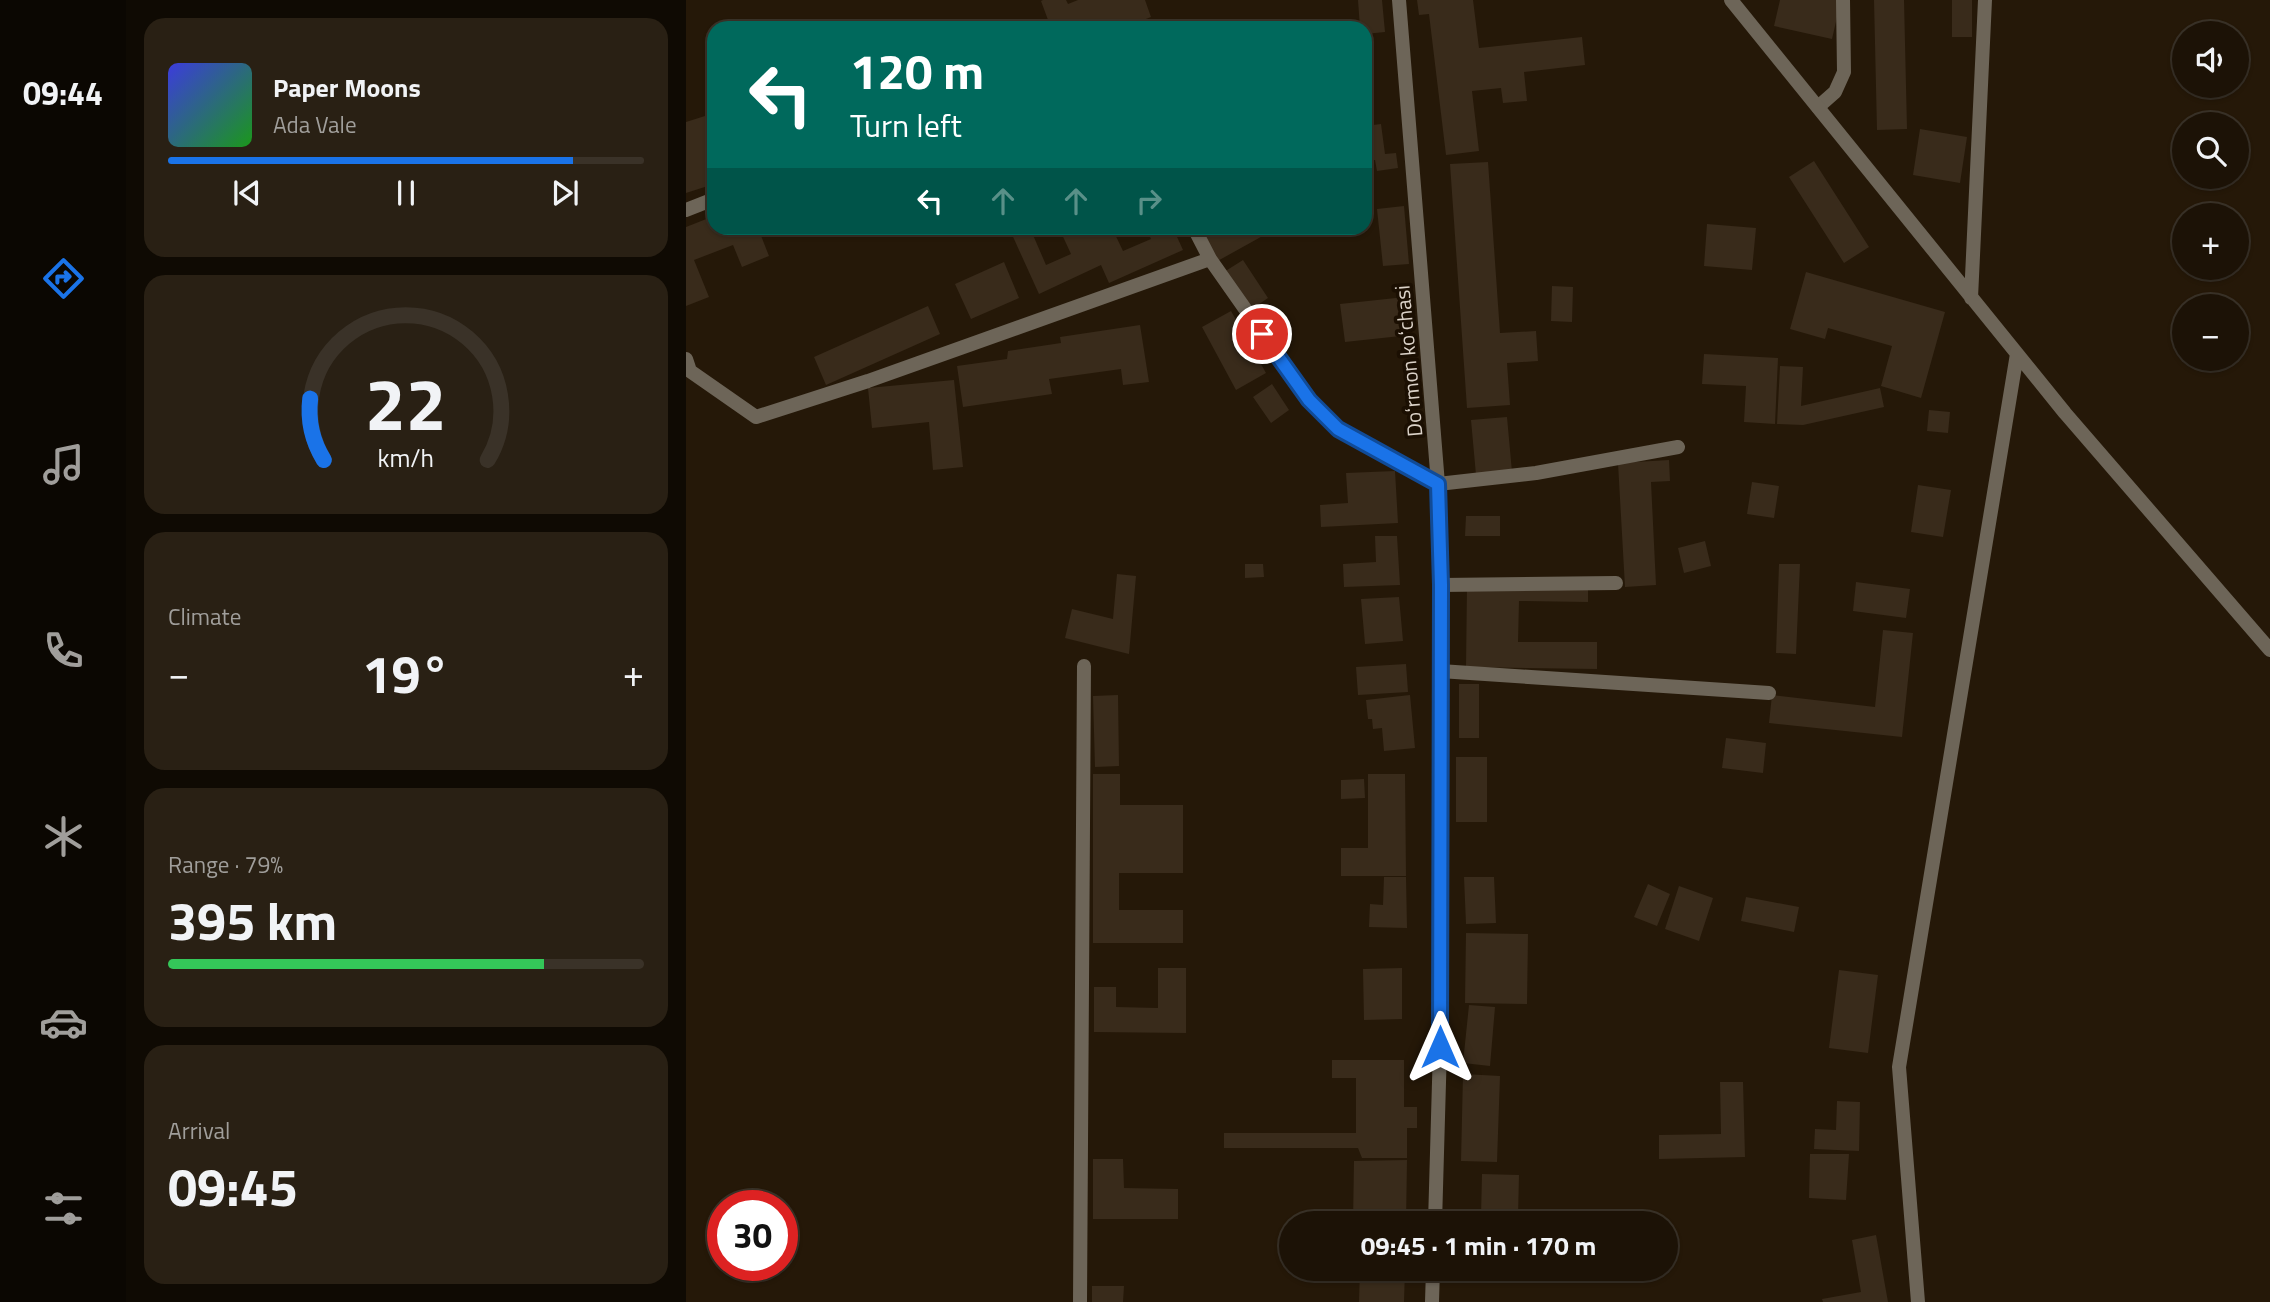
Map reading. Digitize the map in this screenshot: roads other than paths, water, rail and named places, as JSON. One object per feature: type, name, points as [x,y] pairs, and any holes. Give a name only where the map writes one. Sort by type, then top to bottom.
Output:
[{"type":"street","name":"Doʻrmon koʻchasi","points":[[1399,0],[1438,484],[1441,585],[1440,1047],[1435,1211]]},
{"type":"street","points":[[1731,0],[2065,413],[2270,650]]},
{"type":"street","points":[[1818,107],[1835,92],[1844,72],[1843,0]]},
{"type":"street","points":[[1972,298],[1985,0]]},
{"type":"street","points":[[686,210],[707,202]]},
{"type":"street","points":[[1198,235],[1210,259],[1309,400],[1338,429],[1438,484],[1536,473],[1678,447]]},
{"type":"street","points":[[686,359],[690,371],[756,417],[868,381],[1210,259]]},
{"type":"street","points":[[1918,1302],[1899,1067],[2017,354]]},
{"type":"street","points":[[1441,585],[1616,583]]},
{"type":"street","points":[[1080,1302],[1084,666]]},
{"type":"street","points":[[1440,671],[1769,693]]},
{"type":"street","points":[[1432,1302],[1433,1281]]}]
